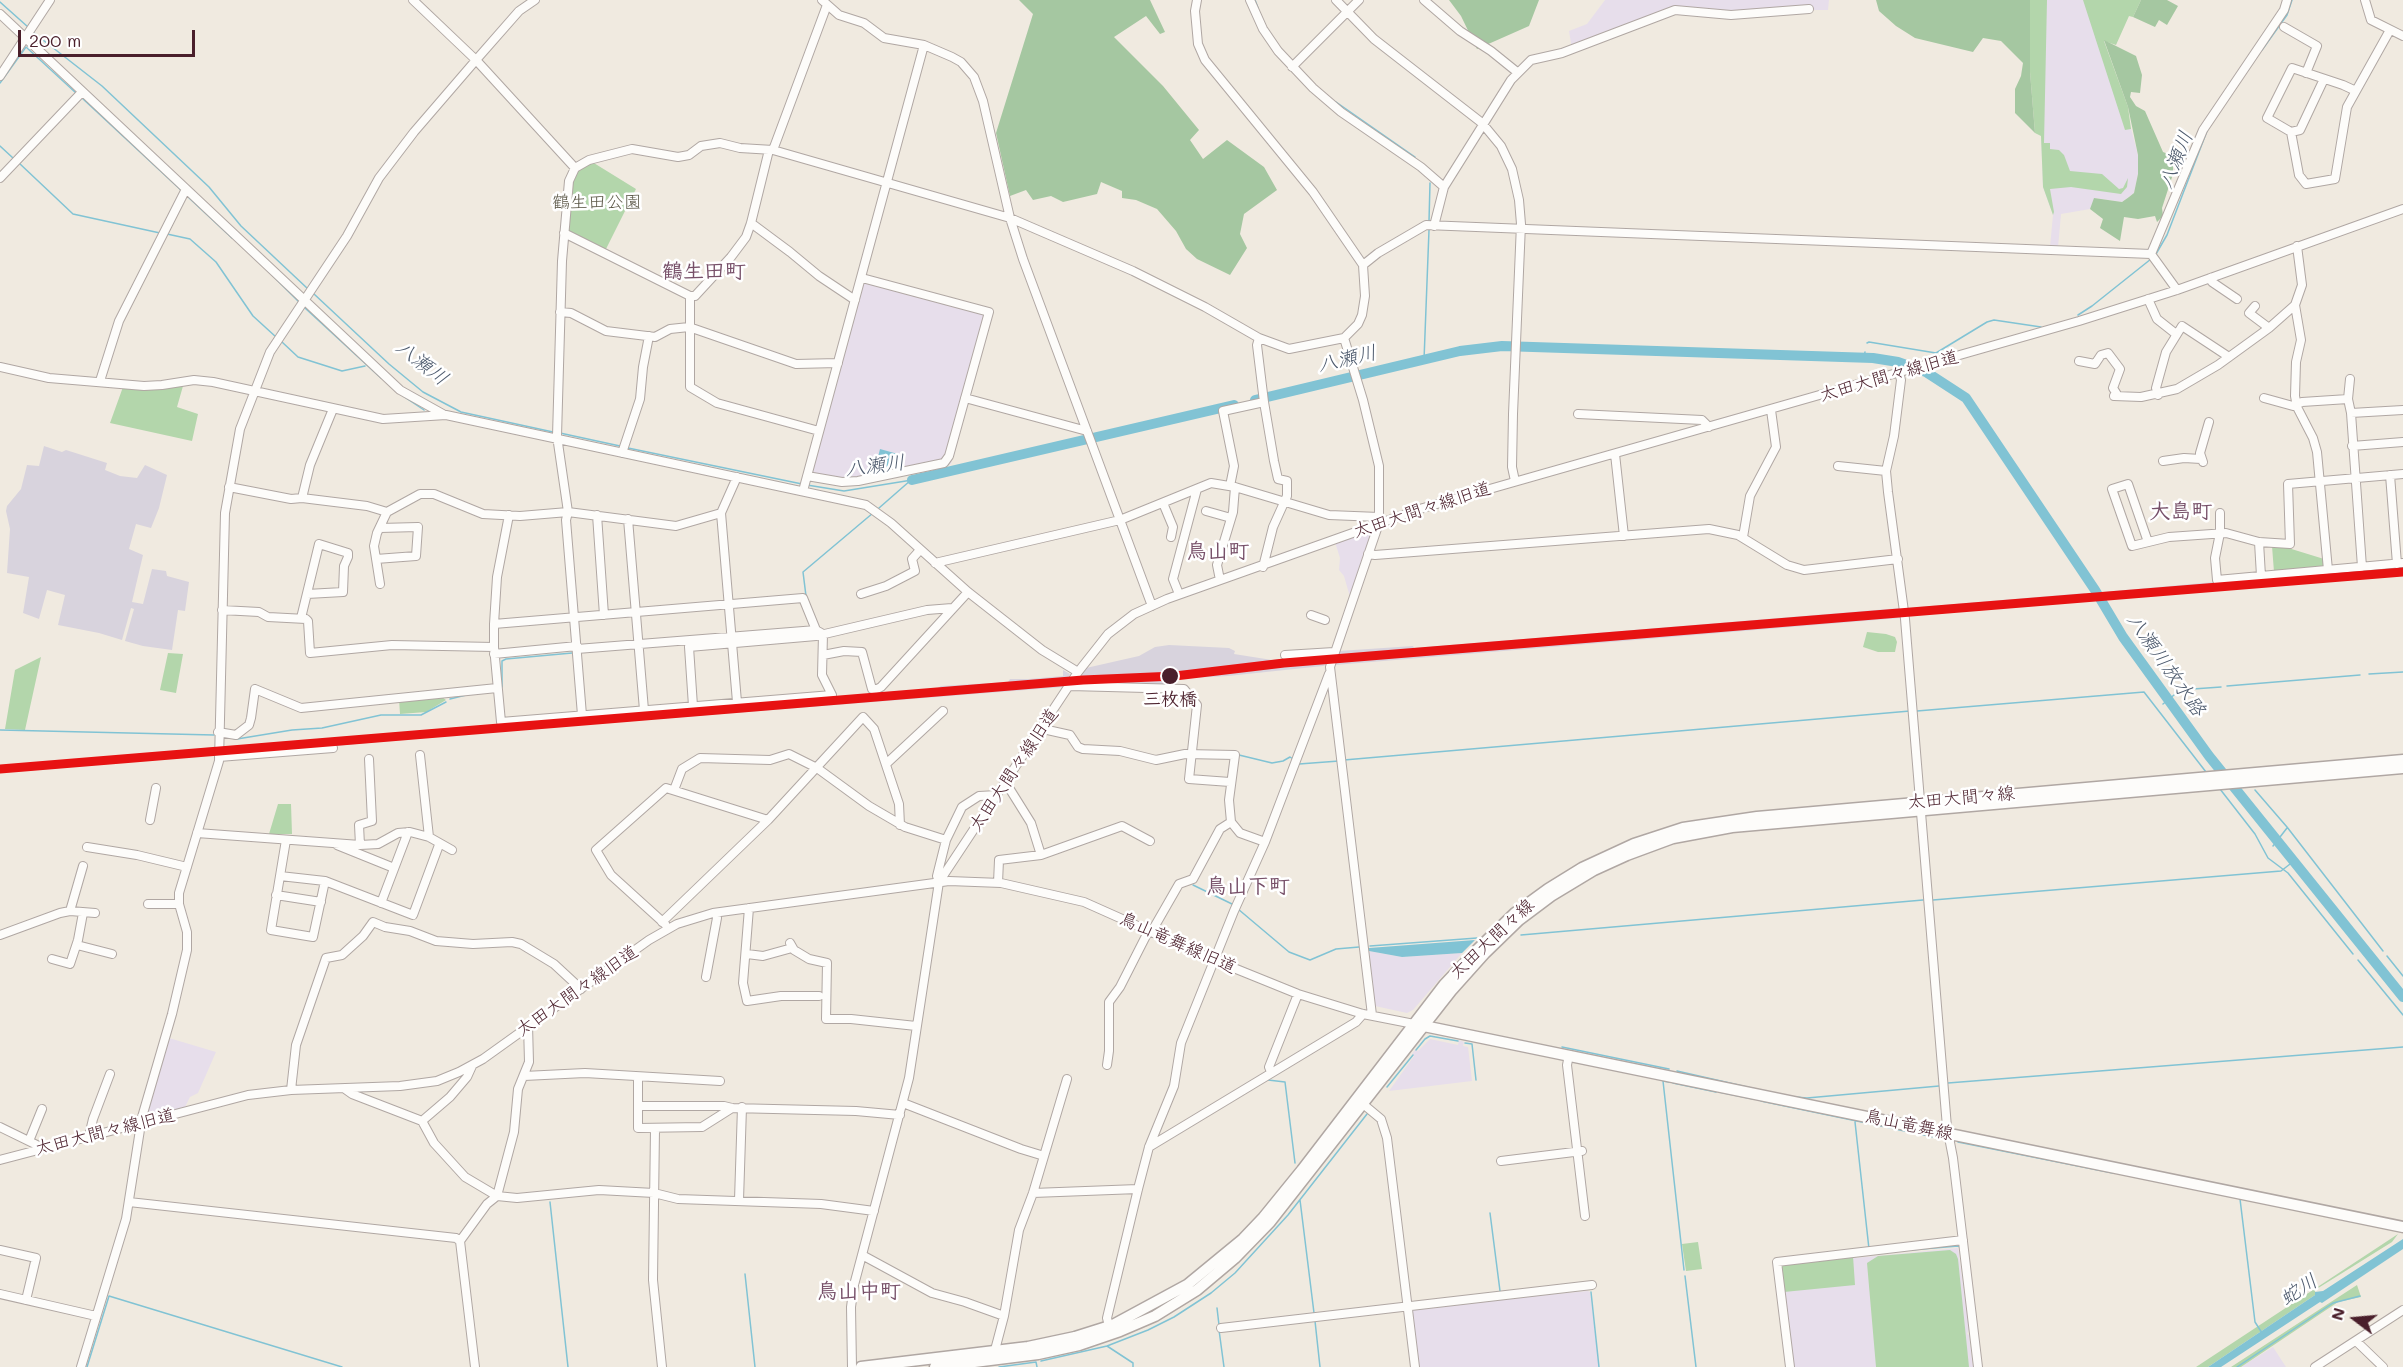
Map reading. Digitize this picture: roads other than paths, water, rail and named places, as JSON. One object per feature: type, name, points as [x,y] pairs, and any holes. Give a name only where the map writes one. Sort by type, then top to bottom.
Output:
[{"type":"main road","name":"太田大間々線","points":[[861,1367],[1075,1337],[1109,1326],[1187,1286],[1243,1239],[1419,1025],[1485,953],[1519,920],[1551,896],[1594,870],[1626,855],[1673,838],[1732,827],[1920,806],[2220,781],[2403,760]]},
{"type":"main road","name":"太田大間々線","points":[[2239,779],[2403,768]]},
{"type":"main road","name":"太田大間々線","points":[[935,1367],[1038,1354],[1079,1345],[1120,1331],[1163,1311],[1216,1275],[1270,1222],[1363,1104],[1419,1025]]},
{"type":"main road","name":"鳥山竜舞線","points":[[1419,1025],[2403,1227]]},
{"type":"street","points":[[0,76],[50,0]]},
{"type":"street","points":[[412,0],[476,60],[575,168]]},
{"type":"street","points":[[81,1367],[126,1219],[141,1123],[172,1014],[187,950],[187,932],[179,904],[179,893],[219,757],[225,513],[240,429],[270,352],[346,236],[390,163],[519,11],[535,0]]},
{"type":"street","points":[[582,715],[566,520],[568,512],[557,435],[564,233],[570,181],[575,168],[590,160],[632,149],[678,157],[689,155],[701,146],[720,143],[740,148],[771,150],[1010,218],[1152,280],[1259,338],[1289,349],[1344,338],[1358,324],[1362,315],[1365,296],[1363,266],[1313,192],[1204,60],[1198,44],[1195,11],[1197,0]]},
{"type":"street","points":[[1250,0],[1263,29],[1292,67],[1341,112],[1421,167],[1444,187]]},
{"type":"street","points":[[1336,0],[1374,39],[1482,123],[1501,146],[1512,169],[1520,200],[1521,229],[1512,467],[1515,481]]},
{"type":"street","points":[[1292,67],[1359,0]]},
{"type":"street","points":[[1424,0],[1451,24],[1517,72]]},
{"type":"street","points":[[2154,256],[2203,130],[2284,10],[2287,0]]},
{"type":"street","points":[[2365,0],[2371,20],[2403,36]]},
{"type":"street","points":[[564,233],[690,296],[699,294],[746,237],[752,223],[771,150],[825,3],[839,15],[864,23],[884,38],[924,45],[961,62],[974,77],[987,118],[1010,218],[1152,606]]},
{"type":"street","points":[[1434,225],[1444,187],[1482,123],[1517,72],[1531,60],[1562,53],[1675,10],[1731,15],[1809,9]]},
{"type":"street","points":[[0,14],[29,33],[82,92],[186,189],[308,293],[400,390],[420,403],[446,415]]},
{"type":"street","points":[[2284,27],[2318,46],[2306,73]]},
{"type":"street","points":[[2291,132],[2299,175],[2306,184],[2335,179],[2347,107],[2390,30]]},
{"type":"street","points":[[805,484],[924,45]]},
{"type":"street","points":[[2324,79],[2300,130],[2291,132],[2267,118],[2292,68],[2324,79],[2355,91]]},
{"type":"street","points":[[0,178],[82,92]]},
{"type":"street","points":[[100,381],[119,321],[186,189]]},
{"type":"street","name":"太田大間々線旧道","points":[[0,1160],[249,1095],[291,1090],[423,1084],[450,1076],[472,1066],[666,925],[716,913],[939,882],[1078,672],[1108,634],[1134,614],[1179,594],[1263,567],[1379,520],[1902,373],[2148,299],[2403,208]]},
{"type":"street","points":[[752,223],[819,276],[855,300]]},
{"type":"street","points":[[1363,266],[1378,253],[1405,236],[1421,227],[1434,225],[2154,256]]},
{"type":"street","points":[[2079,361],[2095,364],[2101,355],[2108,353],[2120,369],[2113,388],[2116,396],[2141,397],[2187,384],[2270,328],[2295,305],[2302,285],[2297,246]]},
{"type":"street","points":[[2154,256],[2177,290]]},
{"type":"street","points":[[0,367],[49,378],[125,384],[157,386],[194,380],[206,381],[383,419],[446,415],[557,435],[622,453],[737,477],[805,484],[858,481],[944,463],[949,456],[989,312],[862,278]]},
{"type":"street","points":[[2210,278],[2212,282],[2237,299]]},
{"type":"street","points":[[690,296],[691,388],[717,403],[819,431]]},
{"type":"street","points":[[2148,299],[2157,319],[2176,334]]},
{"type":"street","points":[[2295,305],[2301,340],[2296,362],[2294,389],[2297,404],[2315,444],[2328,570]]},
{"type":"street","points":[[2255,306],[2249,313],[2270,328]]},
{"type":"street","points":[[560,312],[571,313],[600,330],[655,337],[670,329],[689,327],[796,364],[838,363]]},
{"type":"street","points":[[2158,394],[2156,388],[2166,352],[2182,326],[2229,357]]},
{"type":"street","points":[[622,453],[640,399],[649,336]]},
{"type":"street","points":[[1259,338],[1257,343],[1263,399],[1278,479],[1287,481],[1285,502],[1273,527],[1263,567]]},
{"type":"street","points":[[1109,1326],[1107,1318],[1138,1189],[1149,1147],[1173,1088],[1181,1043],[1265,842],[1330,674],[1334,652],[1379,520],[1377,452],[1344,338]]},
{"type":"street","points":[[1902,373],[1894,436],[1886,471],[1898,559],[1948,1133],[1978,1367]]},
{"type":"street","points":[[2350,379],[2348,399],[2362,567]]},
{"type":"street","points":[[965,398],[1089,436]]},
{"type":"street","points":[[2264,398],[2289,405],[2348,399]]},
{"type":"street","points":[[1220,580],[1217,565],[1231,518],[1234,466],[1223,411],[1263,399]]},
{"type":"street","points":[[302,498],[310,465],[333,409]]},
{"type":"street","points":[[1743,537],[1750,496],[1776,447],[1771,410]]},
{"type":"street","points":[[2350,413],[2403,410]]},
{"type":"street","points":[[1578,414],[1702,420],[1709,427]]},
{"type":"street","points":[[2163,461],[2184,458],[2202,461],[2209,422]]},
{"type":"street","points":[[2352,446],[2403,442]]},
{"type":"street","points":[[1615,454],[1624,536]]},
{"type":"street","points":[[1838,466],[1886,471]]},
{"type":"street","points":[[2148,542],[2128,484],[2112,489],[2132,546],[2169,537],[2220,533],[2259,542],[2290,544],[2288,484],[2403,474]]},
{"type":"street","points":[[2220,513],[2220,533],[2215,558],[2217,580],[2400,564],[2390,475]]},
{"type":"street","points":[[737,477],[721,513],[737,702]]},
{"type":"street","points":[[935,563],[1120,520],[1211,483],[1233,486],[1329,515],[1379,520]]},
{"type":"street","points":[[805,484],[866,505],[968,592],[1041,650],[1078,672]]},
{"type":"street","points":[[229,487],[291,499],[302,498],[367,506],[387,512]]},
{"type":"street","points":[[1179,594],[1173,579],[1197,489]]},
{"type":"street","points":[[380,584],[374,546],[387,512],[420,494],[434,494],[483,514],[568,512],[676,526],[721,513]]},
{"type":"street","points":[[1163,503],[1173,527],[1171,537]]},
{"type":"street","points":[[1206,511],[1231,518]]},
{"type":"street","points":[[494,624],[803,598],[819,632],[822,675],[832,695],[501,722],[494,650],[494,624],[497,577],[509,515]]},
{"type":"street","points":[[597,515],[604,615]]},
{"type":"street","points":[[628,519],[644,710]]},
{"type":"street","points":[[376,559],[416,556],[418,527],[380,528]]},
{"type":"street","points":[[1368,554],[1709,529],[1728,531],[1743,537],[1787,565],[1804,570],[1898,559]]},
{"type":"street","points":[[2259,542],[2261,576]]},
{"type":"street","points":[[301,618],[319,544],[348,553],[344,566],[343,592],[307,594]]},
{"type":"street","points":[[861,594],[886,586],[915,571],[912,559],[920,550]]},
{"type":"street","points":[[822,655],[844,651],[862,652],[872,689],[877,689],[968,592]]},
{"type":"street","points":[[693,706],[689,647],[819,632],[927,610],[952,608]]},
{"type":"street","points":[[222,610],[259,612],[268,617],[301,618],[308,621],[310,653],[392,645],[494,650],[732,641]]},
{"type":"street","points":[[1311,615],[1325,620]]},
{"type":"street","points":[[1285,655],[1334,652]]},
{"type":"street","points":[[1149,1147],[1368,1014],[1330,674]]},
{"type":"street","points":[[1070,686],[1184,689],[1197,705],[1189,777],[1191,780],[1230,782]]},
{"type":"street","points":[[218,732],[236,735],[242,733],[249,725],[252,718],[255,689],[293,706],[308,708],[498,688]]},
{"type":"street","points":[[886,764],[943,711]]},
{"type":"street","points":[[768,820],[666,788],[596,850],[611,875],[666,925],[768,820],[863,717],[874,729],[886,764],[899,804],[900,825]]},
{"type":"street","points":[[1042,729],[1070,735],[1078,747],[1083,749],[1120,751],[1156,760],[1190,754],[1235,755],[1230,782],[1231,822],[1240,832],[1265,842]]},
{"type":"street","points":[[219,757],[333,748]]},
{"type":"street","points":[[674,790],[682,768],[693,761],[705,758],[770,759],[789,754],[817,768],[861,801],[900,825],[946,840]]},
{"type":"street","points":[[420,755],[429,837]]},
{"type":"street","points":[[360,845],[359,825],[372,821],[369,759]]},
{"type":"street","points":[[1006,783],[1031,824],[1041,855]]},
{"type":"street","points":[[150,820],[156,788]]},
{"type":"street","points":[[852,1367],[851,1307],[854,1285],[912,1063],[939,882],[937,876],[946,840],[962,807],[979,796],[997,795]]},
{"type":"street","points":[[1107,1065],[1109,1002],[1120,987],[1179,884],[1193,879],[1220,829],[1231,822]]},
{"type":"street","points":[[998,883],[999,860],[1041,855],[1122,826],[1150,841]]},
{"type":"street","points":[[197,833],[360,845],[378,844],[398,833],[408,832],[429,837],[439,845],[452,850]]},
{"type":"street","points":[[381,903],[408,832]]},
{"type":"street","points":[[286,840],[271,930],[313,937],[325,881]]},
{"type":"street","points":[[337,845],[394,868]]},
{"type":"street","points":[[280,876],[325,881],[413,915],[439,845]]},
{"type":"street","points":[[87,847],[137,855],[187,867]]},
{"type":"street","points":[[70,911],[82,866]]},
{"type":"street","name":"鳥山竜舞線旧道","points":[[939,882],[998,883],[1084,902],[1214,960],[1298,994],[1368,1014],[1419,1025]]},
{"type":"street","points":[[276,895],[321,902]]},
{"type":"street","points":[[148,904],[179,904]]},
{"type":"street","points":[[749,908],[743,989],[747,1001],[782,996],[819,996]]},
{"type":"street","points":[[0,935],[70,911],[95,913]]},
{"type":"street","points":[[52,959],[70,964],[77,945],[83,913]]},
{"type":"street","points":[[706,977],[716,913]]},
{"type":"street","points":[[291,1090],[296,1046],[326,958],[342,955],[363,936],[373,922],[410,931],[436,941],[521,944],[554,963],[581,989]]},
{"type":"street","points":[[77,945],[112,954]]},
{"type":"street","points":[[747,954],[769,955],[791,945],[809,959],[827,963],[826,1019],[851,1019],[916,1026]]},
{"type":"street","points":[[1271,1072],[1269,1067],[1298,994]]},
{"type":"street","points":[[475,1367],[460,1241],[487,1204],[497,1196],[514,1132],[518,1089],[529,1062],[528,1025]]},
{"type":"street","points":[[1572,1055],[1567,1065],[1580,1151],[1585,1216],[1587,1181],[1580,1151]]},
{"type":"street","points":[[422,1121],[450,1096],[467,1077],[472,1066]]},
{"type":"street","points":[[524,1076],[585,1073],[638,1078],[720,1081]]},
{"type":"street","points":[[89,1136],[110,1074]]},
{"type":"street","points":[[638,1078],[638,1128],[702,1127],[732,1108]]},
{"type":"street","points":[[995,1350],[1004,1316],[1019,1230],[1033,1193],[1067,1079]]},
{"type":"street","points":[[345,1089],[352,1094],[422,1121],[434,1143],[465,1177],[497,1196],[517,1198],[599,1190],[654,1192],[678,1199],[820,1204],[874,1211]]},
{"type":"street","points":[[903,1102],[1044,1156]]},
{"type":"street","points":[[1363,1104],[1378,1116],[1385,1128],[1414,1367]]},
{"type":"street","points":[[638,1106],[724,1106],[900,1115]]},
{"type":"street","points":[[739,1200],[742,1107]]},
{"type":"street","points":[[29,1141],[42,1109]]},
{"type":"street","points":[[0,1127],[43,1148]]},
{"type":"street","points":[[655,1129],[653,1280],[662,1367]]},
{"type":"street","points":[[1500,1161],[1580,1151]]},
{"type":"street","points":[[1033,1193],[1138,1189]]},
{"type":"street","points":[[129,1202],[456,1238],[460,1241]]},
{"type":"street","points":[[1790,1367],[1777,1262],[1963,1240]]},
{"type":"street","points":[[0,1250],[36,1258],[26,1300]]},
{"type":"street","points":[[862,1255],[932,1293],[1004,1316]]},
{"type":"street","points":[[1221,1328],[1592,1284]]},
{"type":"street","points":[[0,1294],[96,1316]]},
{"type":"street","points":[[2315,1367],[2403,1310]]},
{"type":"street","points":[[2356,1341],[2384,1367]]},
{"type":"water","points":[[880,449],[905,456],[903,463],[875,469]]},
{"type":"water","points":[[1475,940],[1462,953],[1402,957],[1369,951],[1369,948]]},
{"type":"water","points":[[2403,1239],[2403,1249],[2322,1303],[2320,1302],[2221,1367],[2208,1367],[2315,1295],[2315,1292],[2323,1291]]},
{"type":"waterway","points":[[1255,0],[1258,8]]},
{"type":"waterway","name":"八瀬川","points":[[2262,50],[2287,15],[2292,0]]},
{"type":"waterway","name":"八瀬川","points":[[0,2],[28,27]]},
{"type":"waterway","name":"八瀬川","points":[[34,33],[102,86],[209,187],[241,226],[308,289]]},
{"type":"waterway","points":[[0,83],[26,47],[76,93]]},
{"type":"waterway","points":[[82,98],[182,191]]},
{"type":"waterway","points":[[1336,102],[1415,157]]},
{"type":"waterway","name":"八瀬川","points":[[2156,254],[2167,235],[2207,131]]},
{"type":"waterway","points":[[0,146],[13,158]]},
{"type":"waterway","points":[[19,163],[73,214],[160,233]]},
{"type":"waterway","points":[[1429,221],[1430,183]]},
{"type":"waterway","points":[[187,196],[232,238]]},
{"type":"waterway","points":[[1424,360],[1429,230]]},
{"type":"waterway","points":[[167,234],[190,239],[216,262],[253,316],[276,337]]},
{"type":"waterway","name":"八瀬川","points":[[2078,315],[2151,259]]},
{"type":"waterway","points":[[273,276],[299,302]]},
{"type":"waterway","name":"八瀬川","points":[[314,294],[389,364],[423,392],[461,412],[553,432]]},
{"type":"waterway","points":[[305,308],[381,378]]},
{"type":"waterway","name":"八瀬川","points":[[1867,343],[1936,353],[1994,320],[2041,327]]},
{"type":"waterway","points":[[282,342],[298,357],[342,371],[365,366]]},
{"type":"waterway","name":"八瀬川放水路","points":[[1255,400],[1460,351],[1502,346],[1873,358],[1898,362],[1926,372],[1966,398],[2095,590],[2123,637],[2209,756],[2403,997]]},
{"type":"waterway","name":"八瀬川","points":[[1864,357],[1865,352]]},
{"type":"waterway","points":[[403,396],[424,410]]},
{"type":"waterway","name":"八瀬川","points":[[912,480],[1234,405]]},
{"type":"waterway","name":"八瀬川","points":[[560,433],[620,446]]},
{"type":"waterway","name":"八瀬川","points":[[628,448],[802,484]]},
{"type":"waterway","points":[[879,508],[911,480]]},
{"type":"waterway","name":"八瀬川","points":[[807,485],[844,491],[912,480]]},
{"type":"waterway","points":[[806,596],[803,572],[873,513]]},
{"type":"waterway","points":[[502,687],[502,661],[506,659],[572,653]]},
{"type":"waterway","points":[[2369,674],[2403,672]]},
{"type":"waterway","points":[[2227,686],[2360,675]]},
{"type":"waterway","points":[[2179,690],[2221,687]]},
{"type":"waterway","points":[[1917,711],[2144,692],[2206,772]]},
{"type":"waterway","points":[[450,699],[466,695]]},
{"type":"waterway","name":"八瀬川放水路","points":[[2163,704],[2174,695]]},
{"type":"waterway","points":[[226,737],[237,739],[292,730],[322,728],[381,715],[421,715],[446,702]]},
{"type":"waterway","points":[[1344,760],[1910,711]]},
{"type":"waterway","points":[[0,730],[214,735]]},
{"type":"waterway","points":[[1239,755],[1272,763],[1290,757],[1293,759]]},
{"type":"waterway","points":[[1299,764],[1339,761]]},
{"type":"waterway","points":[[2220,789],[2255,834],[2268,858],[2288,873],[2353,954]]},
{"type":"waterway","points":[[2255,790],[2287,827],[2383,951]]},
{"type":"waterway","points":[[2273,846],[2287,828]]},
{"type":"waterway","points":[[1933,900],[2281,871],[2294,861]]},
{"type":"waterway","points":[[1193,885],[1232,904]]},
{"type":"waterway","points":[[1521,935],[1923,900]]},
{"type":"waterway","points":[[1238,909],[1289,952],[1310,960],[1336,949],[1359,947]]},
{"type":"waterway","points":[[1370,946],[1477,938]]},
{"type":"waterway","points":[[2387,956],[2403,976]]},
{"type":"waterway","points":[[2358,960],[2403,1015]]},
{"type":"waterway","points":[[1416,1050],[1430,1036],[1458,1041]]},
{"type":"waterway","points":[[1465,1043],[1472,1044],[1476,1080]]},
{"type":"waterway","points":[[1562,1047],[1669,1069]]},
{"type":"waterway","points":[[1948,1083],[2403,1047]]},
{"type":"waterway","points":[[1387,1087],[1413,1055]]},
{"type":"waterway","points":[[1677,1071],[1769,1092]]},
{"type":"waterway","points":[[1268,1080],[1285,1082],[1295,1163]]},
{"type":"waterway","points":[[1669,1082],[1663,1081],[1684,1270]]},
{"type":"waterway","points":[[1673,1083],[1716,1092]]},
{"type":"waterway","points":[[1795,1097],[1807,1098],[1939,1086]]},
{"type":"waterway","points":[[1719,1092],[1753,1099]]},
{"type":"waterway","points":[[1761,1101],[1943,1139]]},
{"type":"waterway","points":[[1107,1346],[1174,1317],[1211,1293],[1235,1273],[1288,1215],[1367,1114]]},
{"type":"waterway","points":[[1855,1122],[1869,1249]]},
{"type":"waterway","points":[[1958,1142],[2113,1173]]},
{"type":"waterway","points":[[2238,1198],[2240,1199],[2255,1322],[2262,1333]]},
{"type":"waterway","points":[[1300,1200],[1314,1313]]},
{"type":"waterway","points":[[550,1202],[568,1367]]},
{"type":"waterway","points":[[1490,1213],[1500,1291]]},
{"type":"waterway","points":[[1910,1250],[1958,1246],[1961,1248]]},
{"type":"waterway","points":[[745,1274],[755,1367]]},
{"type":"waterway","points":[[1685,1276],[1696,1367]]},
{"type":"waterway","points":[[1591,1292],[1599,1367]]},
{"type":"waterway","points":[[87,1367],[109,1296],[342,1367]]},
{"type":"waterway","points":[[2237,1367],[2333,1303],[2360,1296]]},
{"type":"waterway","points":[[1217,1308],[1219,1325]]},
{"type":"waterway","points":[[1315,1321],[1320,1367]]},
{"type":"waterway","points":[[1219,1330],[1224,1367]]},
{"type":"waterway","points":[[1041,1361],[1107,1346],[1133,1363],[1133,1367]]},
{"type":"waterway","points":[[999,1367],[1036,1362],[1037,1367]]},
{"type":"place","name":"三枚橋","points":[[1170,676]]},
{"type":"district","name":"鶴生田町","points":[[704,272]]},
{"type":"district","name":"大島町","points":[[2181,512]]},
{"type":"district","name":"鳥山町","points":[[1218,552]]},
{"type":"district","name":"鳥山下町","points":[[1248,887]]},
{"type":"district","name":"鳥山中町","points":[[859,1292]]},
{"type":"park label","name":"鶴生田公園","points":[[597,202]]},
{"type":"water label","name":"蛇川","points":[[2299,1290]]}]
